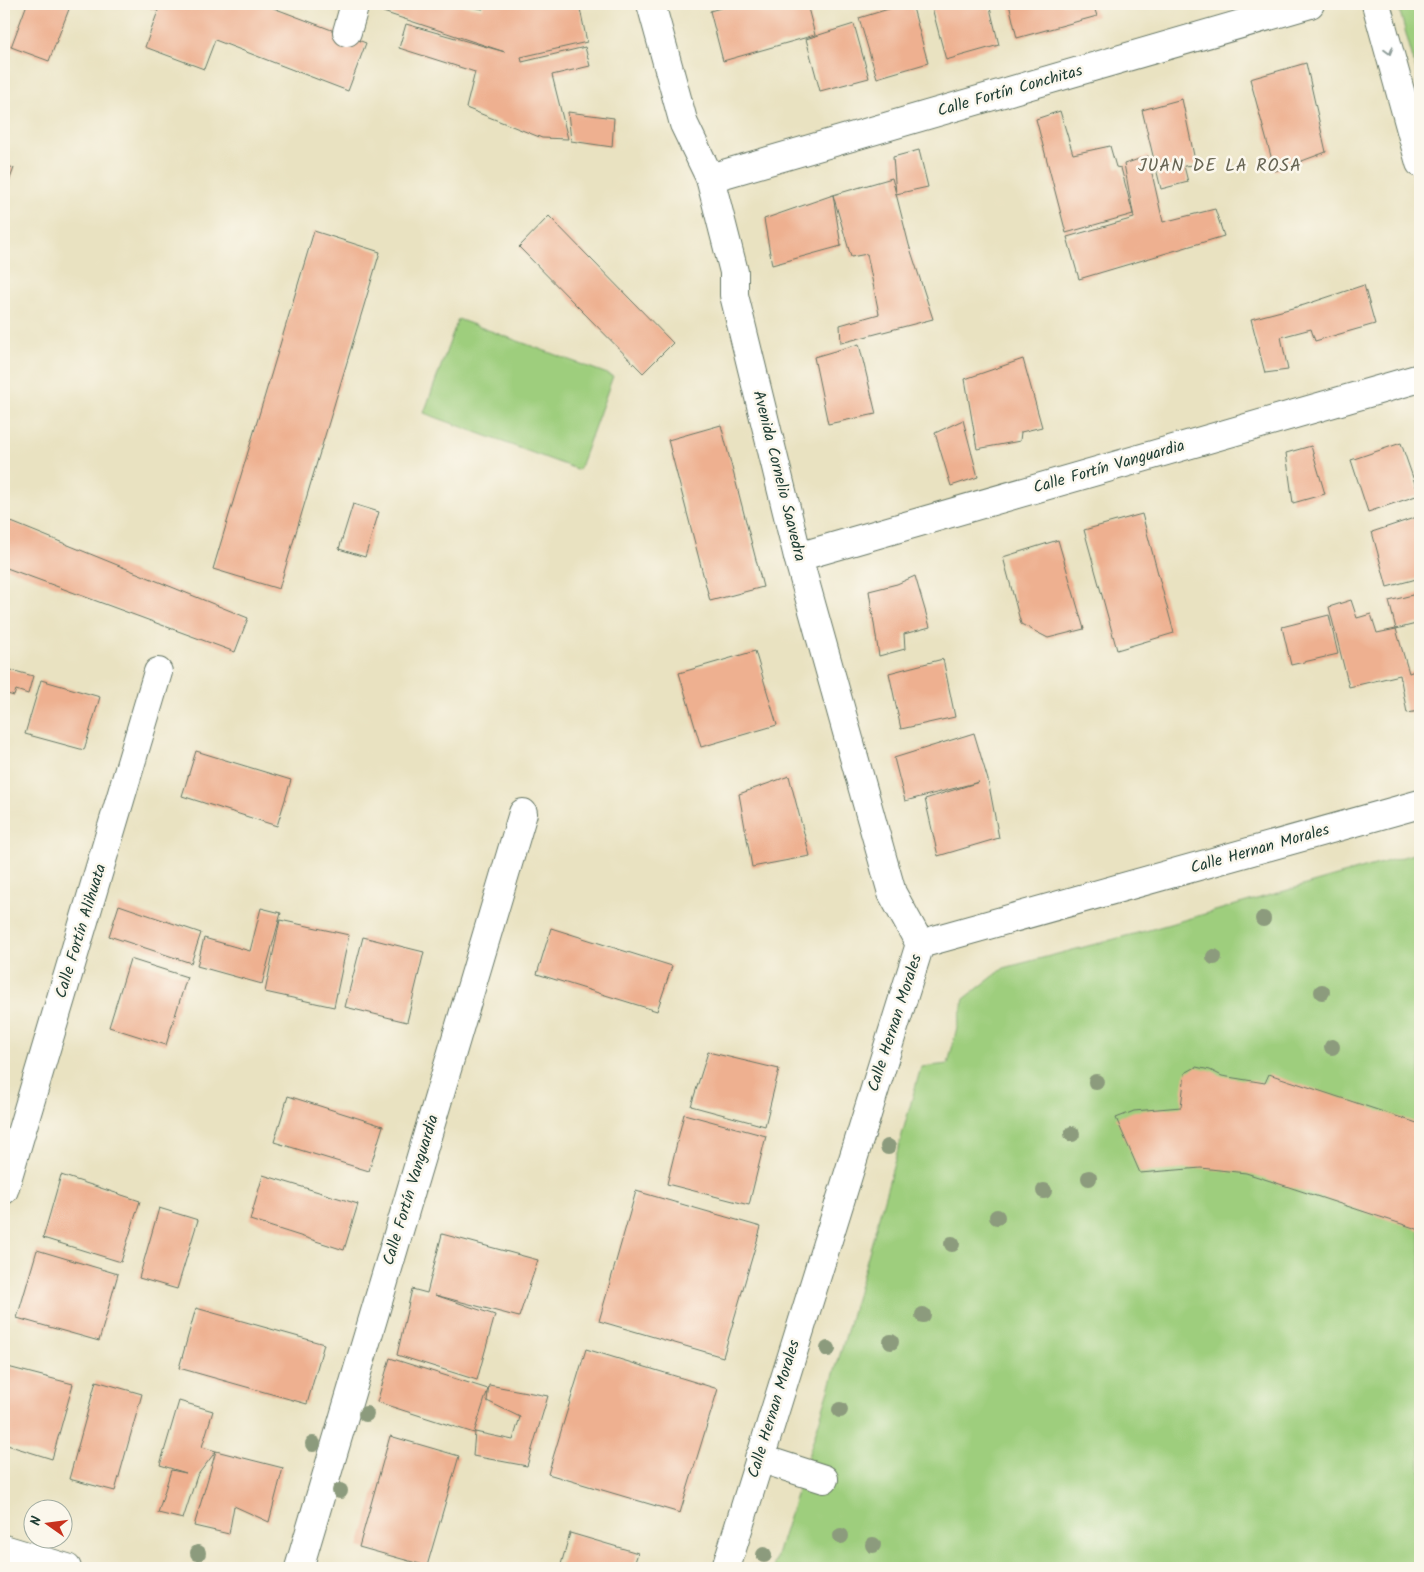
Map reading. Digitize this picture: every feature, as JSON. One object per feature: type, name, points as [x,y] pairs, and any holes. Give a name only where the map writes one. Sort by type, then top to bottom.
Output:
[{"type":"street","points":[[347,32],[355,4]]},
{"type":"street","name":"Avenida Cornelio Saavedra","points":[[651,4],[684,124],[710,178],[734,272],[734,295],[798,557],[892,893],[920,944]]},
{"type":"street","name":"Calle Fortín Conchitas","points":[[710,178],[1310,4]]},
{"type":"street","points":[[1376,4],[1420,163]]},
{"type":"street","name":"Calle Fortín Vanguardia","points":[[798,557],[1420,378]]},
{"type":"street","name":"Calle Fortín Alihuata","points":[[4,1190],[158,672]]},
{"type":"street","name":"Calle Hernan Morales","points":[[726,1568],[920,944],[1420,804]]},
{"type":"street","name":"Calle Fortín Vanguardia","points":[[299,1568],[524,813]]},
{"type":"street","points":[[759,1458],[824,1479]]},
{"type":"street","points":[[4,1550],[67,1568]]},
{"type":"green space","points":[[1404,4],[1420,4],[1420,84],[1400,12]]},
{"type":"green space","points":[[458,319],[613,376],[579,470],[424,413]]},
{"type":"green space","points":[[1420,852],[1420,1568],[773,1568],[843,1345],[921,1067],[948,1064],[964,999],[1004,968],[1149,930]]},
{"type":"building","points":[[27,4],[71,4],[49,61],[11,47]]},
{"type":"building","points":[[139,4],[263,4],[366,43],[348,91],[215,40],[204,69],[145,47],[158,11]]},
{"type":"building","points":[[386,4],[453,4],[483,9],[482,4],[579,4],[587,42],[521,57],[522,62],[585,47],[590,66],[552,75],[568,139],[542,138],[466,108],[475,72],[399,48],[406,24],[505,52],[383,12]]},
{"type":"building","points":[[735,4],[807,4],[815,35],[723,61],[710,11]]},
{"type":"building","points":[[905,4],[912,4],[928,63],[877,78],[859,18]]},
{"type":"building","points":[[931,4],[989,4],[999,45],[946,60]]},
{"type":"building","points":[[1009,4],[1093,4],[1097,16],[1017,38]]},
{"type":"building","points":[[854,24],[869,78],[820,91],[806,39]]},
{"type":"building","points":[[1306,63],[1326,152],[1275,171],[1250,79]]},
{"type":"building","points":[[1182,99],[1196,165],[1184,166],[1188,182],[1161,189],[1142,110]]},
{"type":"building","points":[[1060,111],[1073,154],[1110,146],[1116,167],[1121,168],[1133,214],[1066,233],[1036,119]]},
{"type":"building","points":[[568,112],[614,118],[612,147],[571,141]]},
{"type":"building","points":[[919,150],[928,187],[896,194],[893,157]]},
{"type":"building","points":[[1148,156],[1163,222],[1215,209],[1224,236],[1079,279],[1067,237],[1134,218],[1124,164]]},
{"type":"building","points":[[4,165],[14,168],[4,195]]},
{"type":"building","points":[[892,178],[909,245],[933,319],[841,343],[840,325],[879,314],[867,254],[851,257],[833,195]]},
{"type":"building","points":[[833,195],[841,246],[772,265],[764,219]]},
{"type":"building","points":[[549,216],[673,343],[643,373],[519,247]]},
{"type":"building","points":[[314,231],[380,252],[279,589],[213,569]]},
{"type":"building","points":[[1364,285],[1375,324],[1315,341],[1311,329],[1281,337],[1288,370],[1265,373],[1251,319],[1304,305]]},
{"type":"building","points":[[859,344],[876,414],[828,424],[814,357]]},
{"type":"building","points":[[1023,359],[1042,427],[1021,432],[1020,441],[977,449],[965,379]]},
{"type":"building","points":[[963,420],[978,477],[951,486],[935,433]]},
{"type":"building","points":[[721,425],[763,587],[710,601],[668,440]]},
{"type":"building","points":[[1401,443],[1419,495],[1368,512],[1351,460]]},
{"type":"building","points":[[1311,446],[1325,494],[1293,503],[1286,453]]},
{"type":"building","points":[[353,504],[379,512],[365,557],[339,549]]},
{"type":"building","points":[[1142,514],[1174,633],[1117,650],[1084,530]]},
{"type":"building","points":[[1420,516],[1420,578],[1387,587],[1372,532]]},
{"type":"building","points":[[4,519],[248,618],[235,652],[4,567]]},
{"type":"building","points":[[1058,540],[1084,629],[1048,638],[1021,624],[1003,557]]},
{"type":"building","points":[[915,576],[930,627],[904,634],[905,649],[879,656],[869,591],[897,584]]},
{"type":"building","points":[[1420,593],[1420,623],[1396,629],[1389,601]]},
{"type":"building","points":[[1351,600],[1357,618],[1371,614],[1377,633],[1396,629],[1409,673],[1420,669],[1420,711],[1407,713],[1400,675],[1349,687],[1329,607]]},
{"type":"building","points":[[1329,615],[1338,654],[1291,665],[1282,627]]},
{"type":"building","points":[[755,651],[777,725],[701,747],[679,673]]},
{"type":"building","points":[[943,659],[955,717],[901,729],[889,673]]},
{"type":"building","points":[[4,668],[33,676],[28,694],[16,690],[14,696],[4,693]]},
{"type":"building","points":[[41,680],[100,697],[84,750],[25,734]]},
{"type":"building","points":[[974,733],[988,780],[999,838],[938,856],[925,799],[979,782],[905,801],[894,758]]},
{"type":"building","points":[[196,751],[291,780],[277,826],[182,796]]},
{"type":"building","points":[[789,776],[810,856],[752,867],[739,794]]},
{"type":"building","points":[[119,905],[201,933],[191,963],[109,936]]},
{"type":"building","points":[[261,908],[281,913],[262,984],[197,966],[204,938],[250,951]]},
{"type":"building","points":[[280,920],[349,935],[334,1007],[265,992]]},
{"type":"building","points":[[551,928],[672,966],[657,1011],[537,974]]},
{"type":"building","points":[[363,937],[424,952],[407,1022],[345,1007]]},
{"type":"building","points":[[130,959],[187,977],[166,1045],[109,1027]]},
{"type":"building","points":[[708,1052],[779,1069],[765,1126],[691,1106]]},
{"type":"building","points":[[1196,1067],[1210,1070],[1222,1076],[1265,1083],[1269,1074],[1420,1124],[1420,1230],[1246,1173],[1201,1168],[1140,1173],[1116,1118],[1134,1111],[1181,1107],[1185,1073]]},
{"type":"building","points":[[288,1096],[383,1126],[369,1171],[274,1142]]},
{"type":"building","points":[[684,1114],[766,1136],[749,1205],[667,1184]]},
{"type":"building","points":[[61,1175],[140,1201],[121,1262],[43,1238]]},
{"type":"building","points":[[263,1175],[358,1204],[344,1250],[250,1220]]},
{"type":"building","points":[[636,1191],[761,1227],[723,1357],[599,1321]]},
{"type":"building","points":[[159,1208],[198,1220],[177,1289],[139,1278]]},
{"type":"building","points":[[442,1234],[538,1260],[519,1317],[435,1295],[495,1315],[477,1380],[397,1355],[412,1289],[427,1293]]},
{"type":"building","points":[[37,1250],[118,1274],[99,1341],[17,1318]]},
{"type":"building","points":[[196,1308],[324,1344],[307,1404],[179,1368]]},
{"type":"building","points":[[586,1349],[718,1389],[680,1513],[548,1474]]},
{"type":"building","points":[[390,1358],[488,1389],[474,1433],[377,1402]]},
{"type":"building","points":[[4,1366],[73,1384],[52,1459],[4,1444]]},
{"type":"building","points":[[96,1381],[142,1394],[115,1491],[69,1479]]},
{"type":"building","points":[[489,1385],[548,1396],[527,1466],[473,1456],[475,1432],[513,1440],[520,1417],[487,1401]]},
{"type":"building","points":[[179,1401],[213,1411],[202,1447],[216,1451],[197,1476],[183,1519],[158,1513],[171,1470],[186,1473],[160,1465]]},
{"type":"building","points":[[390,1436],[459,1456],[427,1566],[359,1547]]},
{"type":"building","points":[[216,1451],[283,1468],[269,1522],[234,1506],[229,1534],[194,1526]]},
{"type":"building","points":[[570,1533],[638,1553],[633,1568],[560,1568]]},
{"type":"district","name":"JUAN DE LA ROSA","points":[[1220,166]]}]
